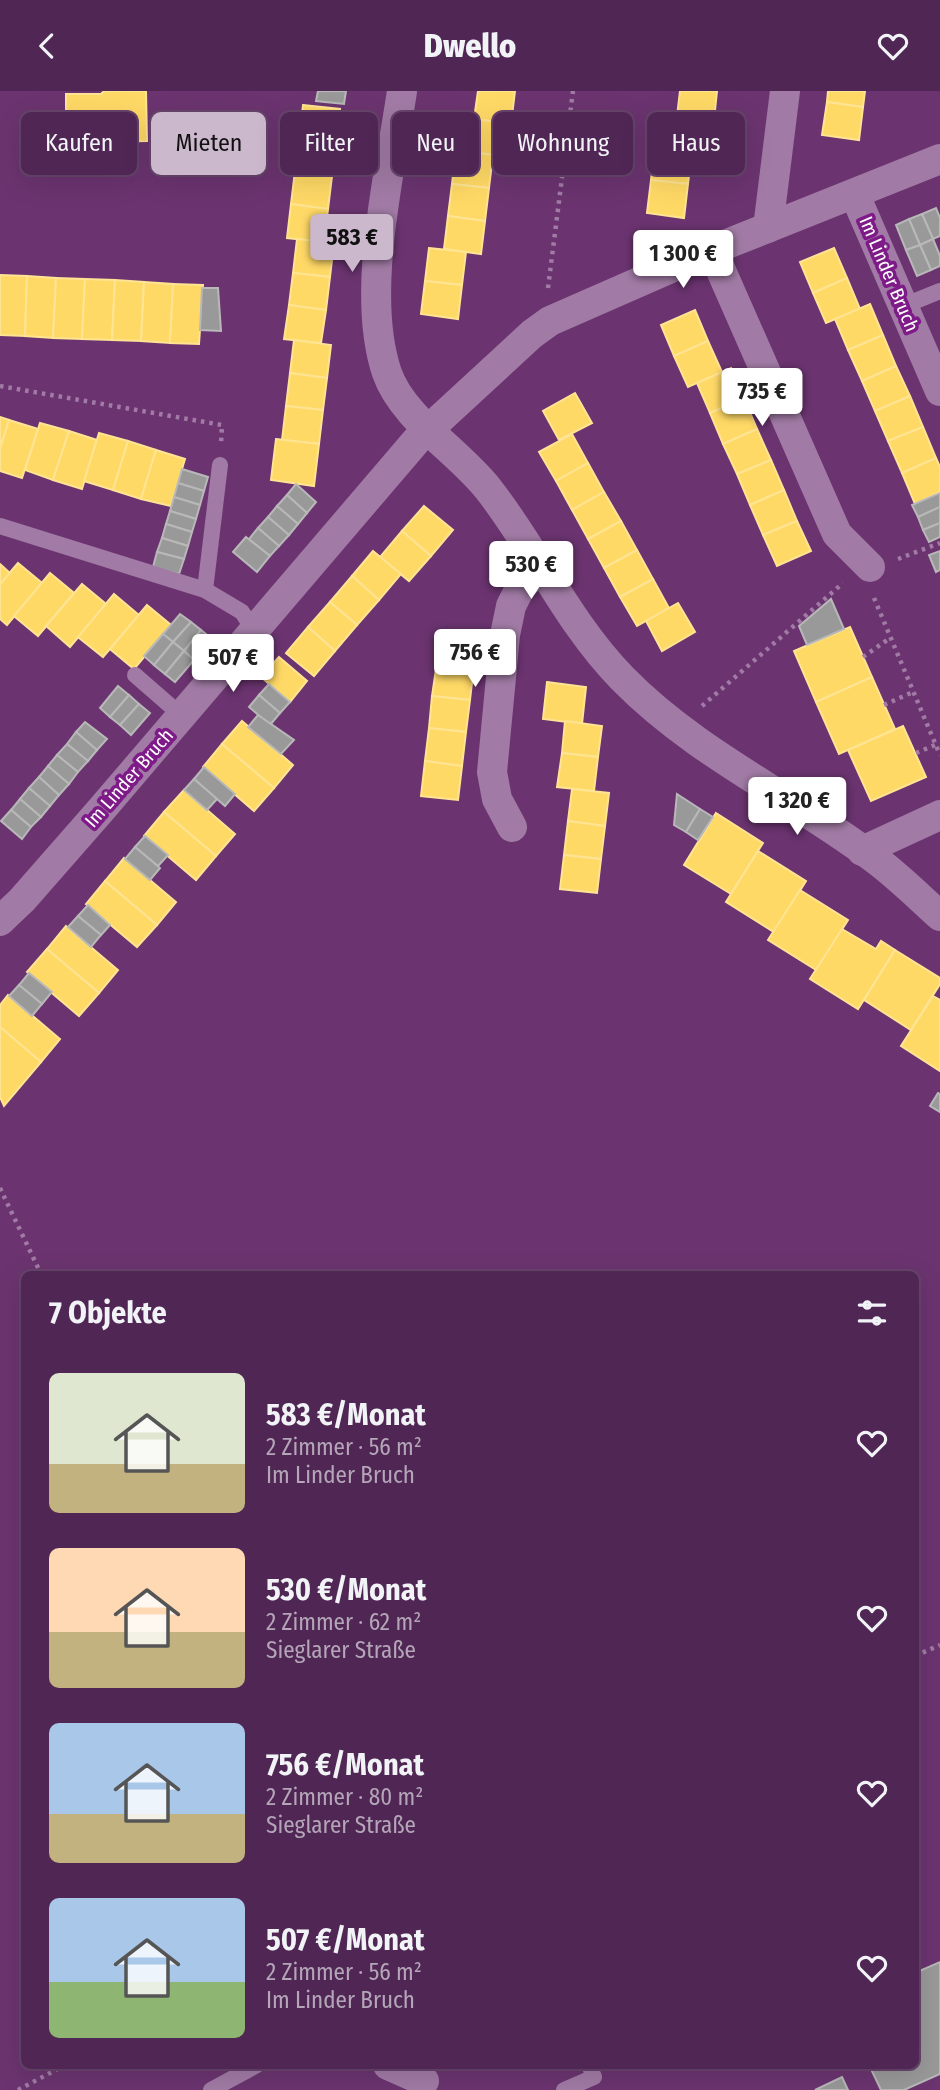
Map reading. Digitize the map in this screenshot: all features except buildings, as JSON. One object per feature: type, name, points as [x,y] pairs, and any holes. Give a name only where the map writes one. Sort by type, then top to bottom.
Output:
[{"type":"street","points":[[402,91],[378,250],[380,338],[387,374],[398,395],[429,429],[463,459],[490,491],[541,569],[620,677],[678,727],[862,851],[940,916]]},
{"type":"street","points":[[768,227],[785,91]]},
{"type":"street","name":"Im Linder Bruch","points":[[0,921],[22,900],[429,429],[513,350],[550,321],[712,250],[940,159]]},
{"type":"street","name":"Im Linder Bruch","points":[[855,195],[940,391]]},
{"type":"street","points":[[712,250],[836,534],[870,567]]},
{"type":"street","points":[[512,827],[497,799],[492,772],[505,635],[510,606],[521,586],[541,569]]},
{"type":"street","points":[[862,851],[940,815]]},
{"type":"street","points":[[399,2069],[426,2079]]},
{"type":"lane","points":[[903,306],[940,291]]},
{"type":"lane","points":[[205,590],[220,465]]},
{"type":"lane","points":[[0,526],[205,590],[242,612],[254,631]]},
{"type":"lane","points":[[135,675],[182,716]]},
{"type":"lane","points":[[211,2090],[250,2069]]},
{"type":"lane","points":[[564,2090],[594,2077],[591,2069]]},
{"type":"path","points":[[550,321],[546,306],[573,91]]},
{"type":"path","points":[[0,386],[222,425],[220,465]]},
{"type":"path","points":[[678,727],[849,577],[940,543]]},
{"type":"path","points":[[870,567],[872,591],[940,755]]},
{"type":"path","points":[[863,657],[890,638]]},
{"type":"path","points":[[884,705],[913,692]]},
{"type":"path","points":[[916,753],[935,745]]},
{"type":"path","points":[[0,1189],[40,1271]]},
{"type":"path","points":[[919,1654],[940,1645]]},
{"type":"path","points":[[18,2090],[57,2069]]}]
